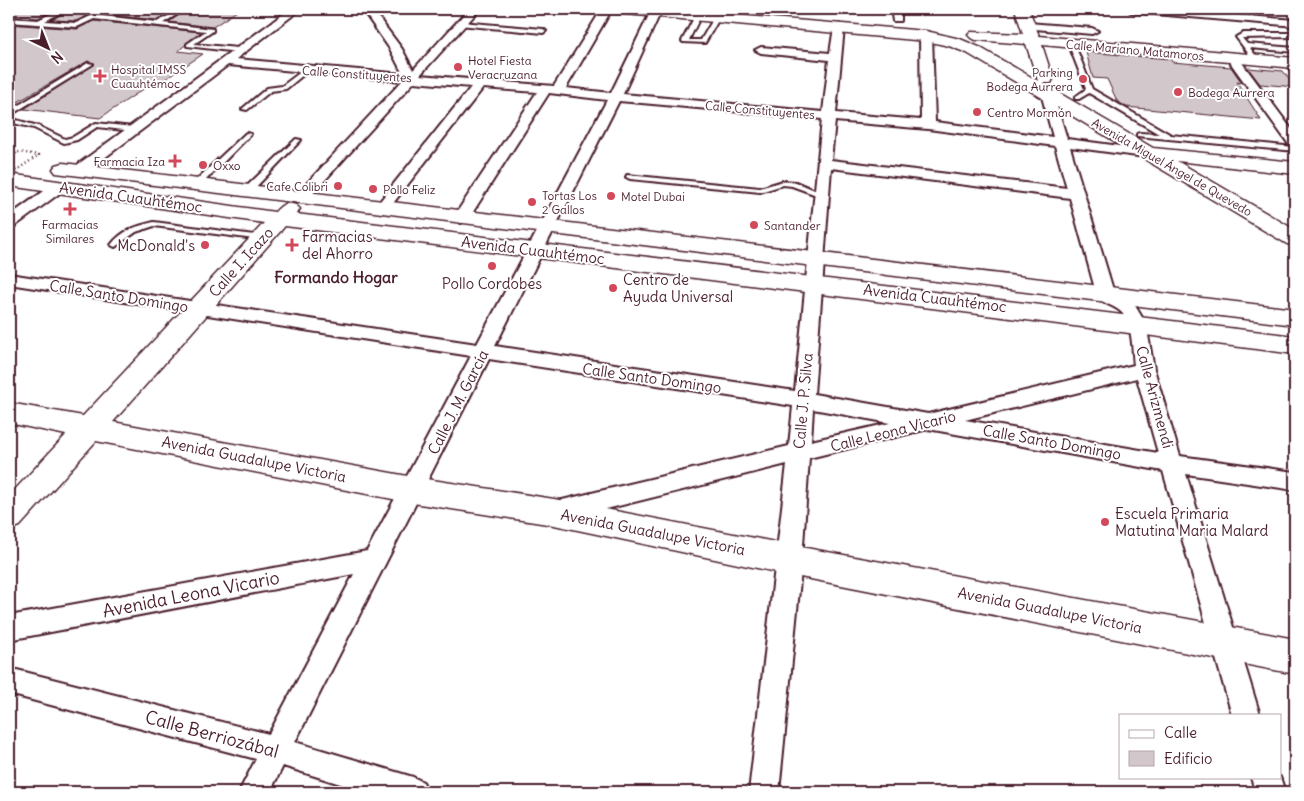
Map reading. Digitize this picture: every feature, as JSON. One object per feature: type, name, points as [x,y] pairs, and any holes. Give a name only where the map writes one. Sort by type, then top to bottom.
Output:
[{"type":"main road","name":"Avenida Miguel Ángel de Quevedo","points":[[614,9],[657,10],[717,17],[839,21],[897,14],[938,24],[976,35],[1046,86],[1083,94],[1142,144]]},
{"type":"main road","name":"Avenida Miguel Ángel de Quevedo","points":[[754,9],[926,36],[954,42],[973,50],[1046,86],[1295,239]]},
{"type":"main road","points":[[1022,9],[1046,86]]},
{"type":"main road","name":"Calle Mariano Matamoros","points":[[976,35],[1030,33],[1072,45],[1293,62]]},
{"type":"main road","name":"Calle Constituyentes","points":[[1142,144],[1171,146],[1295,168]]},
{"type":"main road","name":"Avenida Miguel Ángel de Quevedo","points":[[1171,146],[1295,221]]},
{"type":"main road","name":"Avenida Cuauhtémoc","points":[[13,157],[78,170],[196,185],[817,259],[1106,296],[1295,317]]},
{"type":"main road","name":"Avenida Cuauhtémoc","points":[[9,180],[280,219],[814,283],[1295,344]]},
{"type":"main road","name":"Calle I. Icazo","points":[[9,517],[262,238],[301,198]]},
{"type":"main road","name":"Avenida Guadalupe Victoria","points":[[9,413],[413,490],[554,512],[790,560],[1295,657]]},
{"type":"street","points":[[78,170],[296,9]]},
{"type":"street","points":[[367,9],[396,49],[411,78]]},
{"type":"street","name":"Calle I. Icazo","points":[[301,198],[475,9]]},
{"type":"street","points":[[461,218],[606,9]]},
{"type":"street","points":[[1131,9],[1295,24]]},
{"type":"street","name":"Calle J. M. García","points":[[254,792],[374,560],[413,490],[615,97],[657,10]]},
{"type":"street","name":"Calle J. P. Silva","points":[[764,792],[790,560],[824,163],[831,117],[839,21]]},
{"type":"street","points":[[1030,33],[1092,31]]},
{"type":"street","points":[[926,36],[928,126]]},
{"type":"street","points":[[762,50],[835,56]]},
{"type":"street","points":[[1234,58],[1295,143]]},
{"type":"street","name":"Calle Constituyentes","points":[[224,61],[306,70],[552,89],[615,97],[928,126],[1063,142],[1142,144]]},
{"type":"street","points":[[382,208],[480,84]]},
{"type":"street","points":[[1046,86],[1106,296]]},
{"type":"street","points":[[824,163],[1077,194]]},
{"type":"street","points":[[11,219],[59,187]]},
{"type":"street","name":"Calle Santo Domingo","points":[[9,279],[804,400],[934,421],[1173,464],[1295,481]]},
{"type":"street","name":"Calle Arizmendi","points":[[1106,296],[1128,308],[1137,324],[1144,369],[1173,464],[1223,643],[1246,714]]},
{"type":"street","name":"Calle Leona Vicario","points":[[554,512],[1144,369]]},
{"type":"street","name":"Avenida Leona Vicario","points":[[9,628],[374,560]]},
{"type":"street","name":"Calle Berriozábal","points":[[9,681],[276,750],[413,792]]},
{"type":"street","points":[[1265,778],[1270,792]]},
{"type":"lane","points":[[39,22],[64,9]]},
{"type":"lane","points":[[156,25],[184,9]]},
{"type":"lane","points":[[698,15],[685,41],[703,42],[717,17]]},
{"type":"lane","points":[[9,20],[77,25],[93,17],[212,30],[189,45],[238,50]]},
{"type":"lane","points":[[461,24],[543,31]]},
{"type":"lane","points":[[1256,60],[1240,38],[1243,35],[1295,35]]},
{"type":"lane","points":[[1072,45],[1083,94],[1171,146],[1295,149]]},
{"type":"lane","points":[[1245,46],[1293,62]]},
{"type":"lane","points":[[9,114],[90,64]]},
{"type":"lane","points":[[245,109],[269,89],[284,88],[306,70]]},
{"type":"lane","points":[[9,120],[36,127],[64,141],[75,139],[96,125],[133,128]]},
{"type":"lane","points":[[196,185],[248,134]]},
{"type":"lane","points":[[247,191],[298,140]]},
{"type":"lane","points":[[630,177],[760,190],[783,183],[793,184],[822,195]]},
{"type":"lane","points":[[115,245],[121,238],[133,230],[154,224],[262,238]]},
{"type":"path","points":[[9,158],[39,155],[9,175]]},
{"type":"building","points":[[20,9],[57,9],[38,18],[9,16]]},
{"type":"building","points":[[70,9],[178,9],[157,20],[93,13],[76,21],[52,20]]},
{"type":"building","points":[[188,9],[240,9],[213,27],[169,22]]},
{"type":"building","points":[[94,21],[201,32],[178,51],[203,54],[161,82],[154,82],[100,118],[24,109],[95,64],[88,61],[9,107],[9,24],[77,29]]},
{"type":"building","name":"Bodega Aurrera","points":[[1086,52],[1170,59],[1172,62],[1231,67],[1242,83],[1237,82],[1261,120],[1126,107],[1117,101],[1107,79],[1093,78]]},
{"type":"building","points":[[1248,68],[1283,71],[1295,87],[1260,84]]},
{"type":"place","name":"Hotel Fiesta Veracruzana","points":[[458,67]]},
{"type":"place","name":"Hospital IMSS Cuauhtémoc","points":[[100,76]]},
{"type":"place","name":"Parking Bodega Aurrera","points":[[1083,79]]},
{"type":"place","name":"Bodega Aurrera","points":[[1178,92]]},
{"type":"place","name":"Centro Mormón","points":[[977,112]]},
{"type":"place","name":"Farmacia Iza","points":[[175,161]]},
{"type":"place","name":"Oxxo","points":[[203,165]]},
{"type":"place","name":"Cafe Colibri","points":[[338,186]]},
{"type":"place","name":"Pollo Feliz","points":[[373,189]]},
{"type":"place","name":"Motel Dubai","points":[[611,196]]},
{"type":"place","name":"Tortas Los 2 Gallos","points":[[532,202]]},
{"type":"place","name":"Farmacias Similares","points":[[70,209]]},
{"type":"place","name":"Santander","points":[[754,225]]},
{"type":"place","name":"McDonald's","points":[[205,245]]},
{"type":"place","name":"Farmacias del Ahorro","points":[[292,245]]},
{"type":"place","name":"Pollo Cordobes","points":[[492,266]]},
{"type":"place","name":"Centro de Ayuda Universal","points":[[613,288]]},
{"type":"place","name":"Escuela Primaria Matutina Maria Malard","points":[[1105,522]]},
{"type":"district","name":"Formando Hogar","points":[[336,277]]}]
